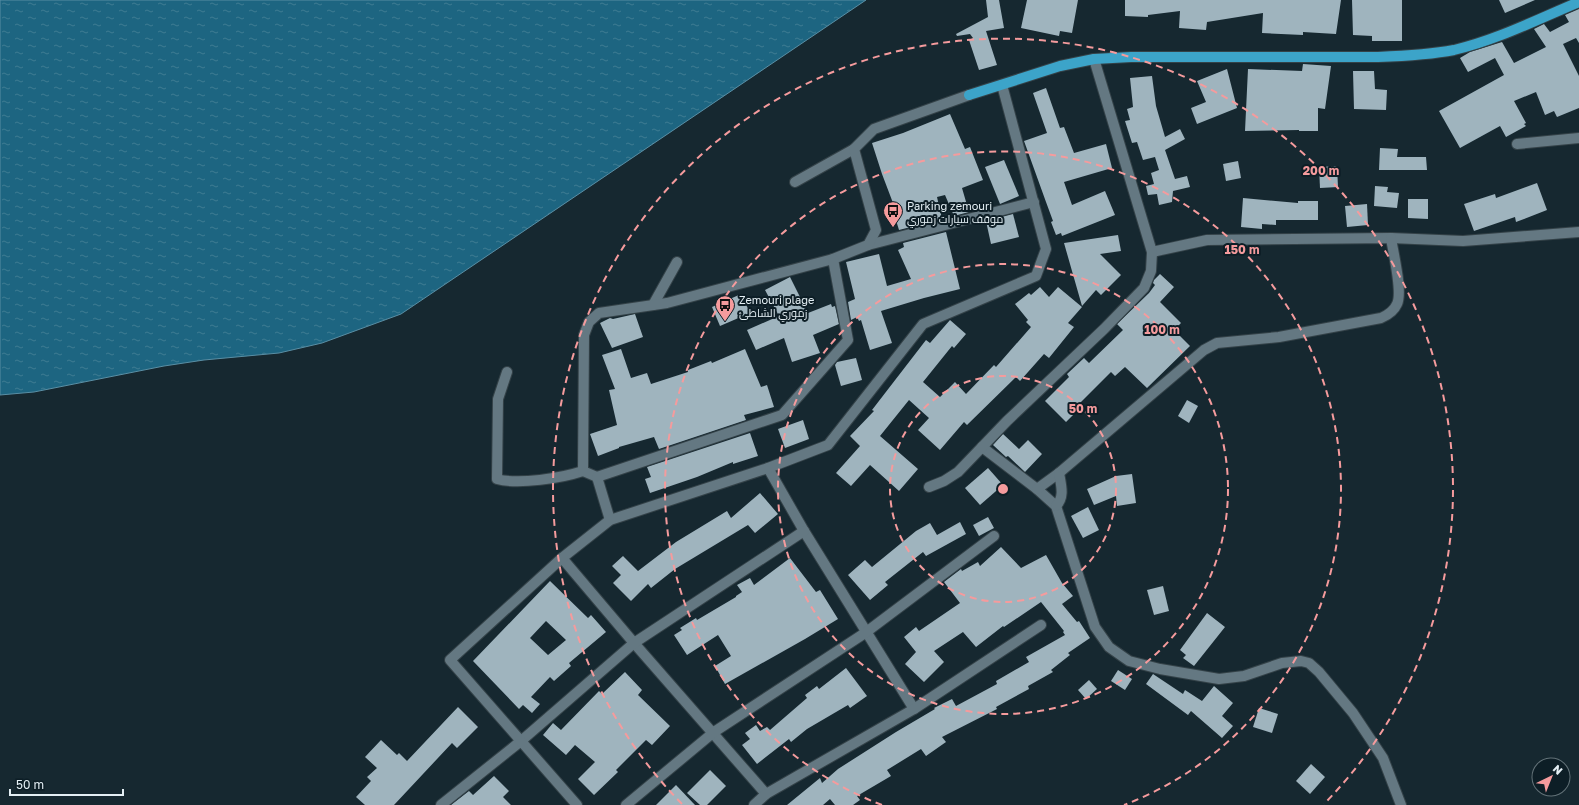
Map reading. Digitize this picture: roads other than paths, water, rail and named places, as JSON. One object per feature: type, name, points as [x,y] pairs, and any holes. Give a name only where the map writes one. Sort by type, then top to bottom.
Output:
[{"type":"main road","points":[[969,95],[1060,66],[1094,59],[1131,57],[1378,57],[1418,55],[1454,50],[1491,39],[1579,2]]},
{"type":"street","points":[[929,487],[944,481],[958,472],[1007,421],[1104,330],[1144,288],[1150,271],[1152,252],[1094,59]]},
{"type":"street","points":[[578,805],[450,660],[562,558],[610,520],[768,468],[828,445],[923,324],[1036,276],[1046,249],[1002,85]]},
{"type":"street","points":[[795,182],[854,149],[874,129],[969,95]]},
{"type":"street","points":[[1517,144],[1579,138]]},
{"type":"street","points":[[854,149],[876,230],[868,245]]},
{"type":"street","points":[[583,471],[584,335],[589,322],[599,313],[667,304],[833,259],[868,245],[1034,202]]},
{"type":"street","points":[[1152,252],[1207,240],[1391,238],[1464,241],[1579,232]]},
{"type":"street","points":[[1037,489],[1059,473],[1204,350],[1217,343],[1279,337],[1381,318],[1391,313],[1398,303],[1399,293],[1391,238]]},
{"type":"street","points":[[507,372],[498,399],[497,479],[506,482],[564,477],[583,471],[597,477],[782,415],[848,340],[833,259]]},
{"type":"street","points":[[653,305],[677,262]]},
{"type":"street","points":[[982,447],[1037,489],[1056,506],[1095,627],[1108,647],[1129,661],[1160,669],[1219,679],[1244,676],[1287,662],[1301,661],[1308,663],[1319,672],[1353,714],[1383,758],[1401,805]]},
{"type":"street","points":[[768,468],[865,633],[914,709]]},
{"type":"street","points":[[1056,506],[1061,501],[1062,489],[1059,473]]},
{"type":"street","points":[[597,477],[610,520]]},
{"type":"street","points":[[441,805],[521,741],[634,643],[804,531]]},
{"type":"street","points":[[626,805],[714,732],[865,633],[994,536]]},
{"type":"street","points":[[562,558],[634,643],[714,732],[766,794]]},
{"type":"street","points":[[754,805],[766,794],[914,709],[1041,625]]},
{"type":"water","points":[[0,0],[866,0],[401,314],[322,343],[279,353],[204,360],[164,366],[34,392],[0,395]]},
{"type":"place","name":"Parking zemouri موقف سيارات زموري","points":[[893,228]]},
{"type":"place","name":"Zemouri plage زموري الشاطئ","points":[[725,322]]}]
